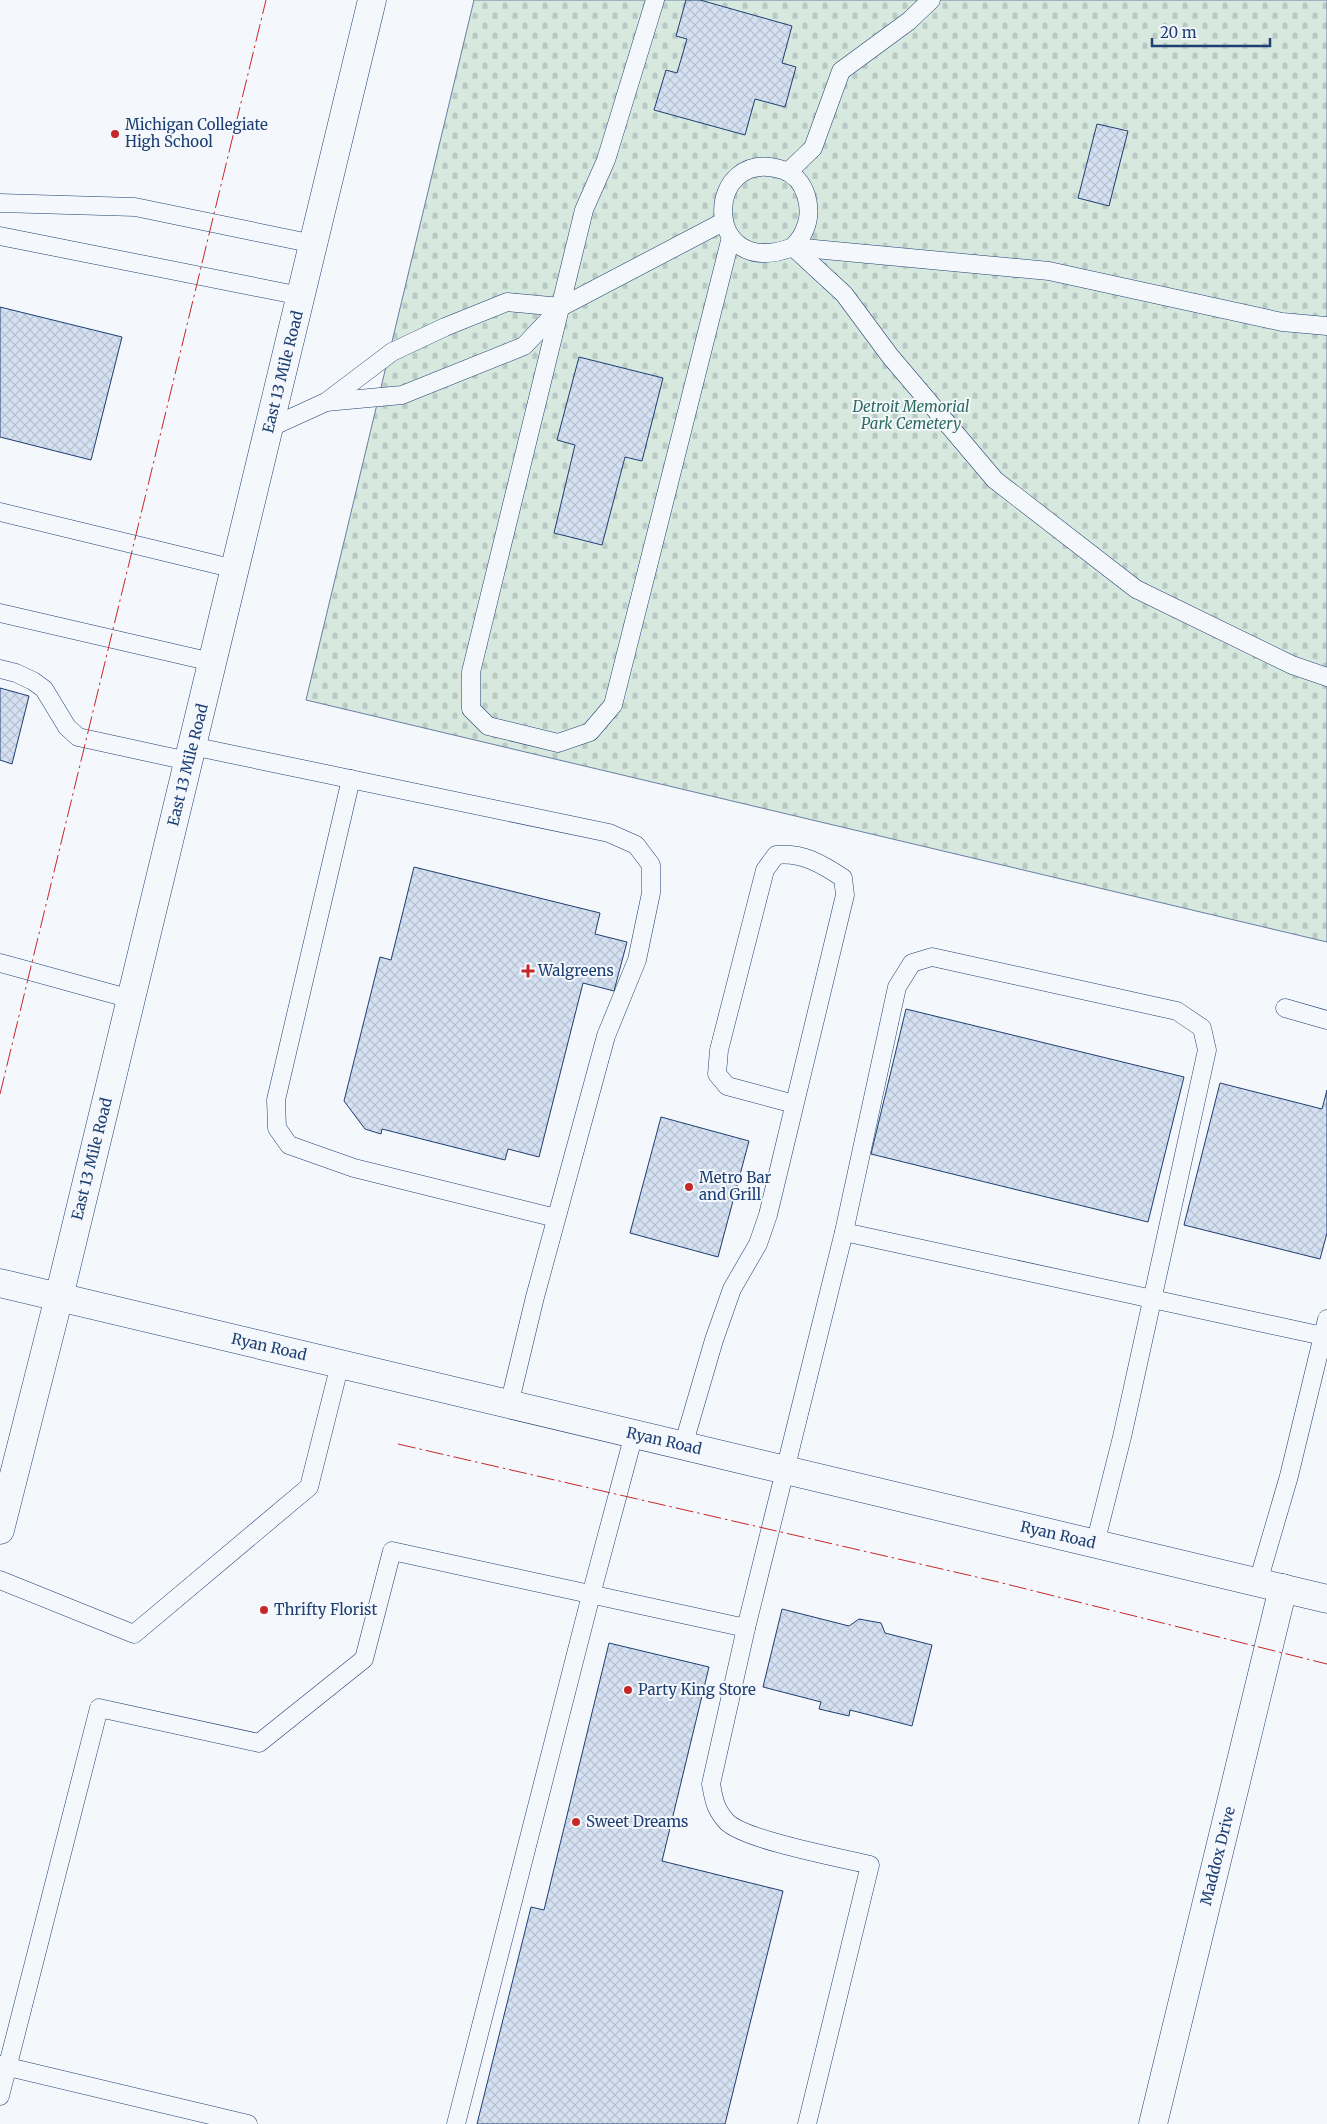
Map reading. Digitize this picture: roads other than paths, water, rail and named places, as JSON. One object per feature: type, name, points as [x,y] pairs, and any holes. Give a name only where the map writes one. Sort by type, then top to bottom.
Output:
[{"type":"main road","name":"East 13 Mile Road","points":[[0,1530],[59,1297],[372,0]]},
{"type":"main road","name":"Ryan Road","points":[[0,1283],[1327,1599]]},
{"type":"main road","name":"Maddox Drive","points":[[1153,2124],[1270,1585]]},
{"type":"lane","points":[[655,0],[606,160],[584,210],[470,672],[471,709],[488,726],[558,743],[590,732],[613,705],[727,230],[722,205],[728,188],[739,175],[754,168],[771,166],[788,172],[800,183],[808,199],[809,216],[804,232],[793,247]]},
{"type":"lane","points":[[788,172],[813,148],[841,71],[909,21],[931,0]]},
{"type":"lane","points":[[0,202],[135,207],[314,244]]},
{"type":"lane","points":[[326,402],[402,395],[524,346],[561,307],[727,230]]},
{"type":"lane","points":[[727,230],[744,248],[760,254],[777,253],[793,247],[1049,272],[1282,322],[1327,326]]},
{"type":"lane","points":[[0,236],[301,296]]},
{"type":"lane","points":[[793,247],[844,294],[890,356],[995,480],[1136,589],[1292,665],[1327,677]]},
{"type":"lane","points":[[269,428],[326,402],[392,352],[507,302],[561,307]]},
{"type":"lane","points":[[0,512],[235,569]]},
{"type":"lane","points":[[0,612],[212,662]]},
{"type":"lane","points":[[0,669],[16,673],[44,689],[67,727],[78,737],[351,779],[609,833],[636,845],[651,865],[651,894],[637,960],[606,1036],[556,1218],[510,1405]]},
{"type":"lane","points":[[351,779],[276,1100],[277,1128],[289,1145],[354,1168],[556,1218]]},
{"type":"lane","points":[[683,1446],[714,1340],[732,1289],[758,1244],[768,1215],[845,894],[843,878],[823,865],[791,853],[776,855],[765,870],[719,1050],[717,1074],[727,1086],[794,1104]]},
{"type":"lane","points":[[808,2124],[870,1865],[752,1836],[728,1823],[715,1807],[711,1784],[746,1628],[844,1232],[896,987],[912,963],[932,957],[1177,1012],[1202,1028],[1207,1050],[1150,1300],[1122,1436],[1095,1544]]},
{"type":"lane","points":[[0,963],[131,999]]},
{"type":"lane","points":[[1285,1008],[1327,1020]]},
{"type":"lane","points":[[844,1232],[1150,1300],[1323,1336]]},
{"type":"lane","points":[[1270,1585],[1289,1476],[1321,1369],[1323,1336],[1327,1319]]},
{"type":"lane","points":[[0,1580],[134,1634],[309,1488],[340,1364]]},
{"type":"lane","points":[[456,2124],[634,1434]]},
{"type":"lane","points":[[0,2096],[4,2066],[98,1708],[259,1743],[364,1659],[392,1551],[746,1628]]},
{"type":"lane","points":[[4,2066],[215,2120],[248,2124]]},
{"type":"place","name":"Michigan Collegiate High School","points":[[115,134]]},
{"type":"place","name":"Walgreens","points":[[528,971]]},
{"type":"place","name":"Metro Bar and Grill","points":[[689,1187]]},
{"type":"place","name":"Thrifty Florist","points":[[264,1610]]},
{"type":"place","name":"Party King Store","points":[[628,1690]]},
{"type":"place","name":"Sweet Dreams","points":[[576,1822]]},
{"type":"park label","name":"Detroit Memorial Park Cemetery","points":[[911,416]]}]
